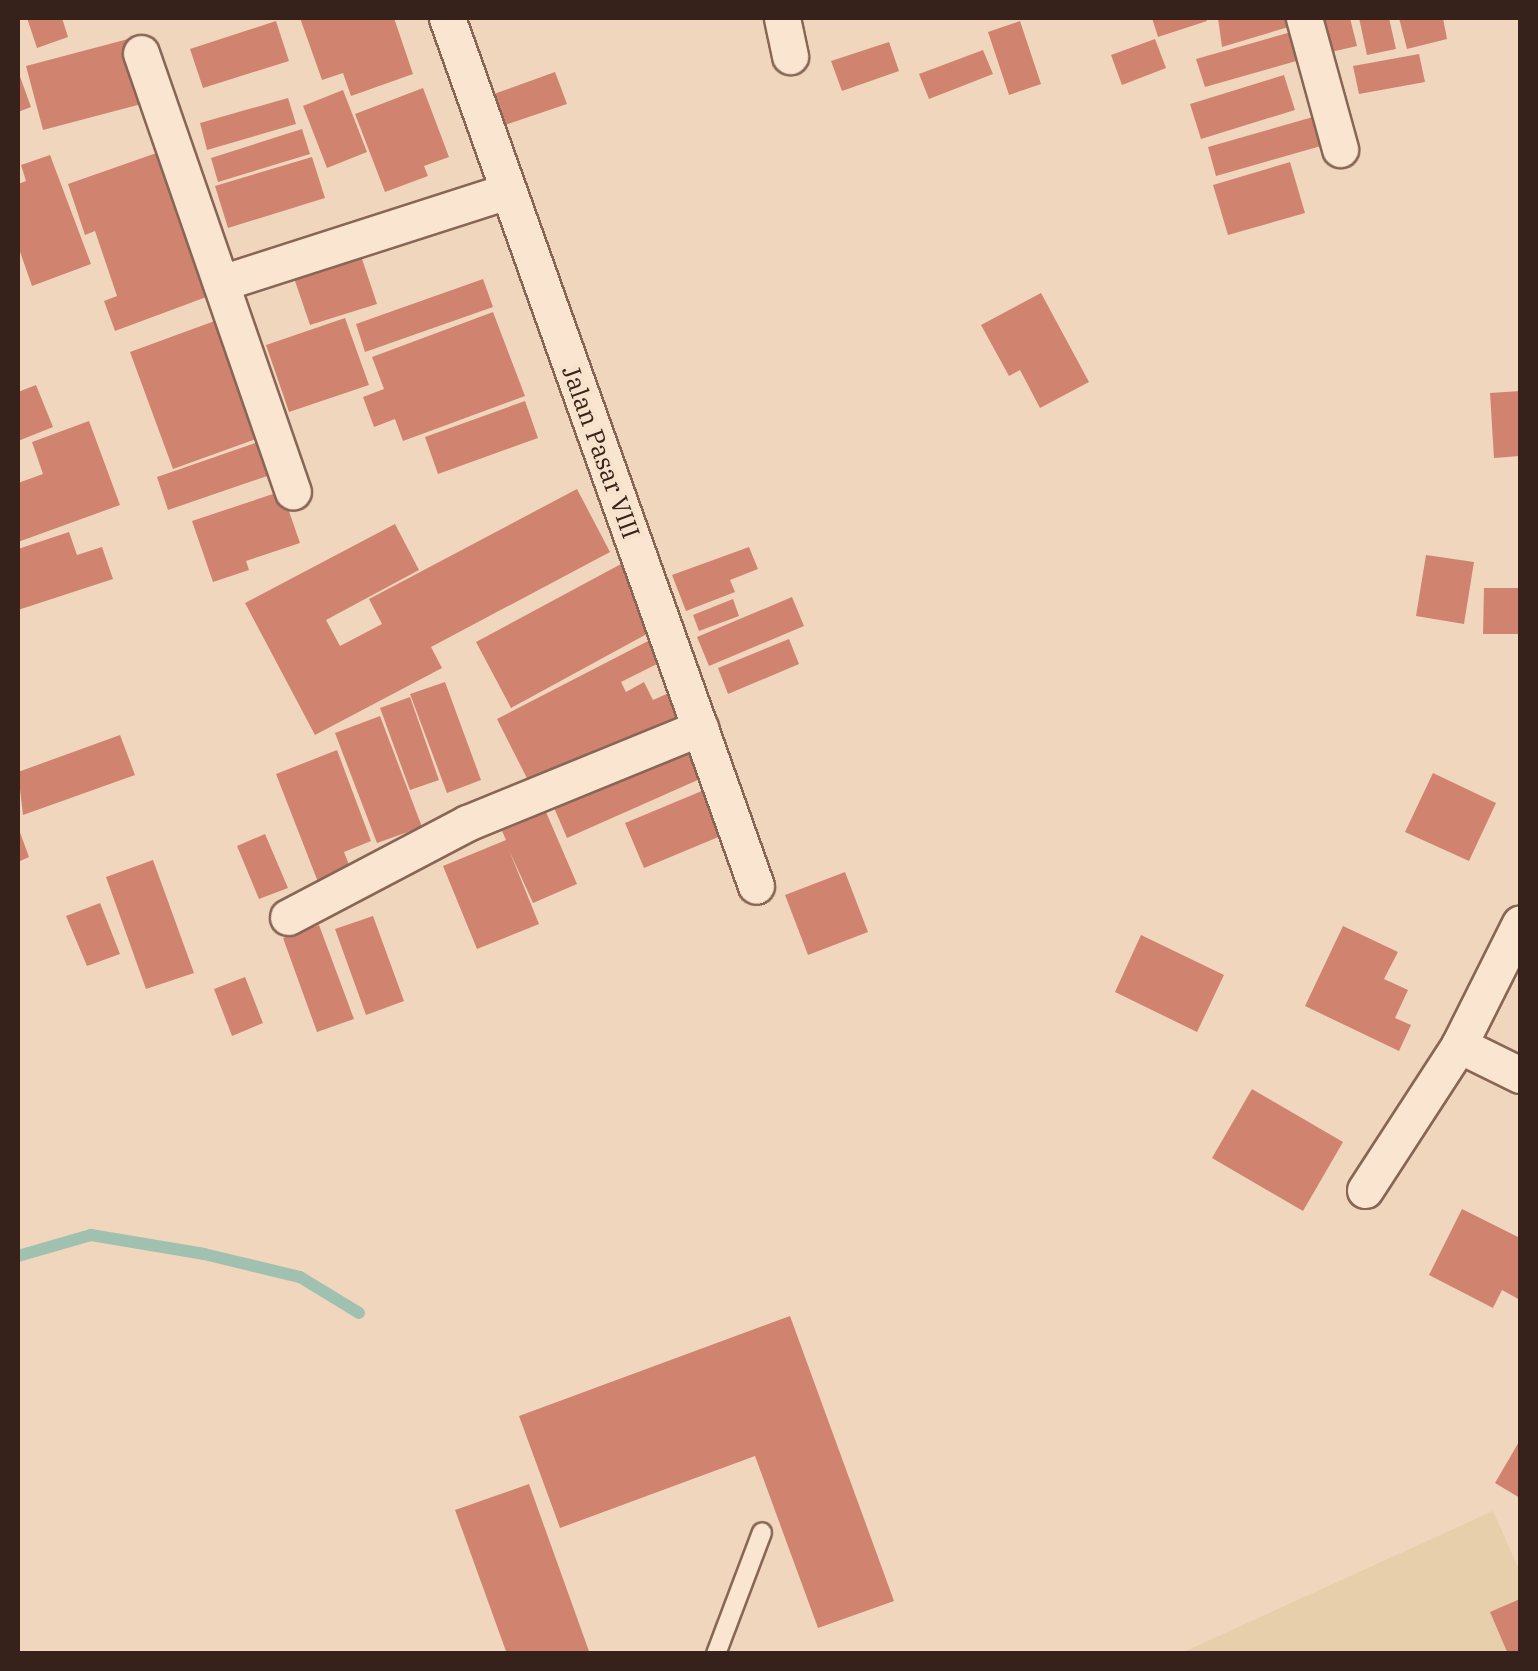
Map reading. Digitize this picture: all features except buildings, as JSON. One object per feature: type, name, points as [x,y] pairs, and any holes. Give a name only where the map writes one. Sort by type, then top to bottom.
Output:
[{"type":"street","name":"Jalan Pasar VIII","points":[[447,18],[756,886]]},
{"type":"street","points":[[782,18],[790,56]]},
{"type":"street","points":[[1304,18],[1340,149]]},
{"type":"street","points":[[141,53],[293,491]]},
{"type":"street","points":[[221,284],[507,191]]},
{"type":"street","points":[[288,917],[467,823],[700,728]]},
{"type":"street","points":[[1365,1190],[1460,1046],[1520,923]]},
{"type":"street","points":[[1460,1046],[1520,1075]]},
{"type":"lane","points":[[716,1654],[762,1532]]},
{"type":"shaded area","points":[[1493,1511],[1520,1572],[1520,1653],[1179,1654]]},
{"type":"waterway","points":[[18,1256],[91,1235],[204,1254],[300,1277],[359,1313]]}]
